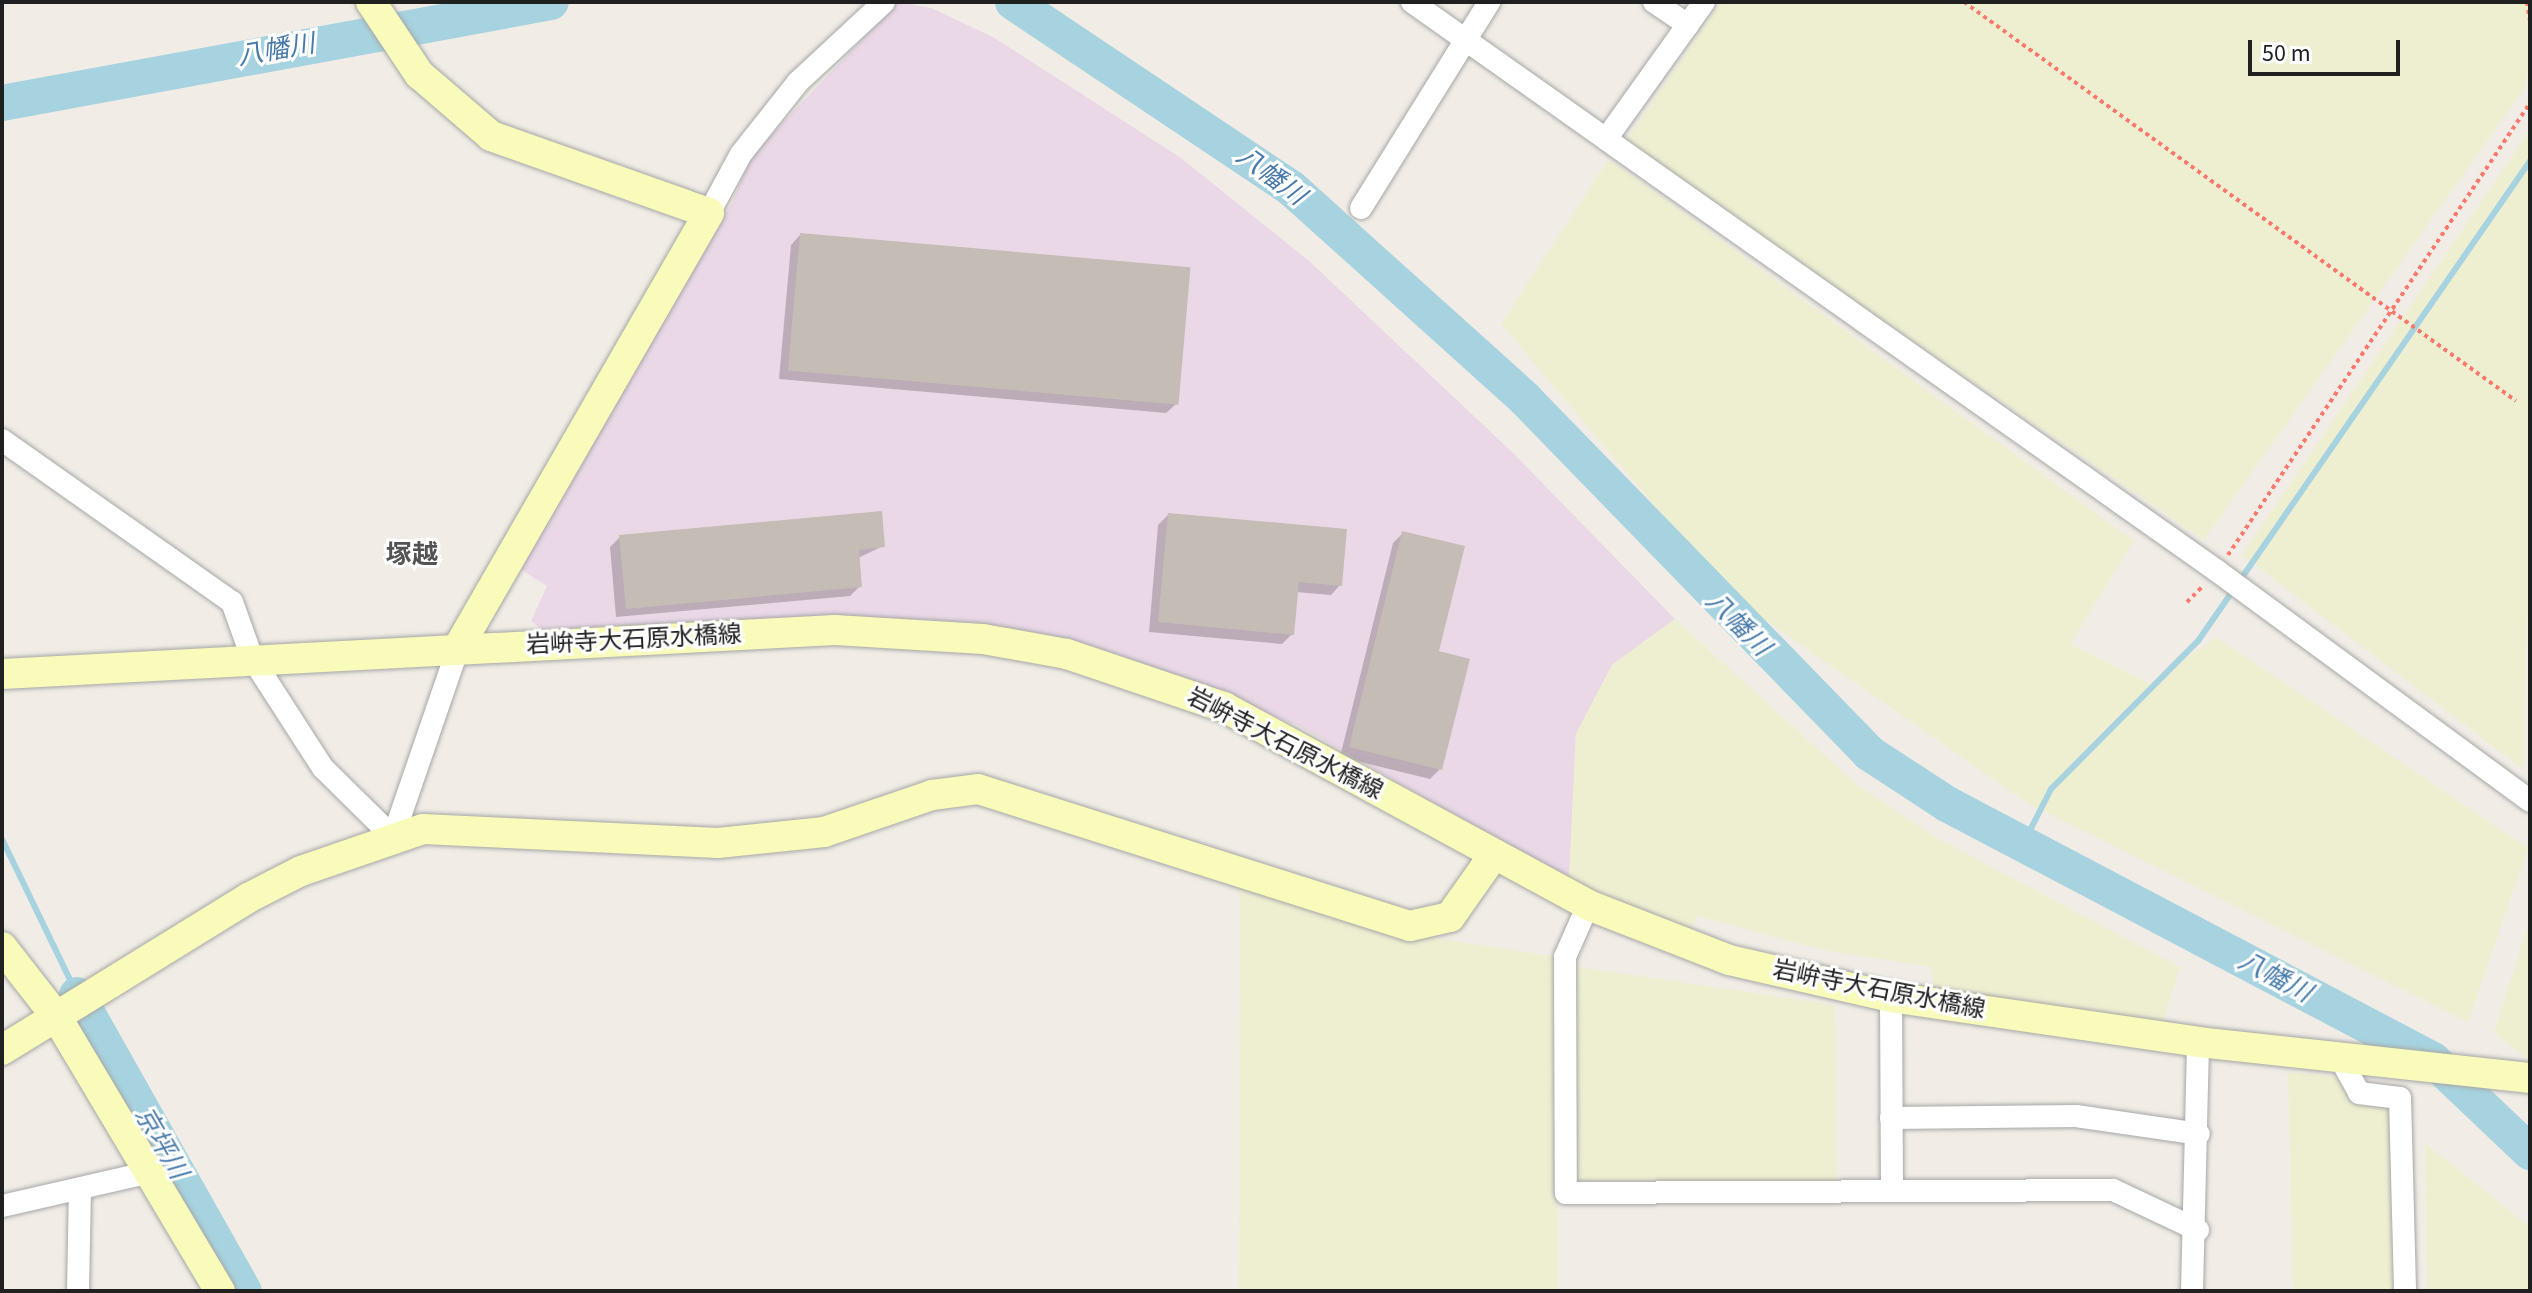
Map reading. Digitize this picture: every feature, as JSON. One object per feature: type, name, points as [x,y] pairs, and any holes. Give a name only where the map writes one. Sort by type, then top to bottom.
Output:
[{"type":"street","points":[[393,837],[458,648],[741,154],[798,82],[884,2]]},
{"type":"street","points":[[1412,2],[2217,571],[2530,801]]},
{"type":"street","points":[[1361,208],[1470,43],[1489,2]]},
{"type":"street","points":[[1654,2],[1688,25]]},
{"type":"street","points":[[1606,139],[1704,2]]},
{"type":"street","points":[[371,3],[419,74],[491,136],[709,213]]},
{"type":"street","points":[[2,440],[232,602],[252,658],[323,768],[393,837]]},
{"type":"street","name":"岩峅寺大石原水橋線","points":[[2,674],[252,658],[835,630],[947,635],[1067,654],[1224,707],[1588,905],[1729,960],[1891,997],[2352,1062],[2520,1077]]},
{"type":"street","points":[[2,1050],[248,898],[393,837],[423,829],[718,843],[824,832],[932,795],[978,789],[1410,926],[1450,917],[1493,856]]},
{"type":"street","points":[[1588,905],[1565,957],[1566,1193],[2113,1190],[2198,1230]]},
{"type":"street","points":[[2,947],[65,1011],[146,1173],[220,1291]]},
{"type":"street","points":[[1891,997],[1892,1189]]},
{"type":"street","points":[[2192,1291],[2198,1230],[2198,1042]]},
{"type":"street","points":[[2352,1062],[2359,1093],[2400,1098],[2405,1291]]},
{"type":"street","points":[[1891,1118],[2076,1116],[2199,1134]]},
{"type":"street","points":[[2,1206],[146,1173]]},
{"type":"street","points":[[78,1291],[80,1190]]},
{"type":"path","points":[[1964,2],[2516,401]]},
{"type":"path","points":[[2527,2],[2530,22]]},
{"type":"path","points":[[2217,571],[2530,103]]},
{"type":"shaded area","points":[[898,2],[931,8],[993,37],[1181,158],[1309,261],[1512,452],[1675,619],[1612,665],[1576,734],[1569,880],[1299,726],[1113,653],[952,622],[809,617],[548,634],[531,621],[547,586],[514,565],[732,203],[751,156]]},
{"type":"green space","points":[[1721,2],[2530,2],[2530,45],[2526,86],[2204,540],[1625,143]]},
{"type":"green space","points":[[2530,130],[2530,513],[2523,769],[2242,555]]},
{"type":"green space","points":[[1609,159],[2134,541],[2070,644],[2150,684],[2216,637],[2528,848],[2468,1022],[2029,804],[1732,597],[1501,324]]},
{"type":"green space","points":[[1675,619],[1856,784],[1933,836],[2180,967],[2163,1021],[1934,990],[1931,967],[1824,950],[1697,916],[1690,932],[1569,880],[1576,734],[1612,665]]},
{"type":"green space","points":[[1240,883],[1423,936],[1557,957],[1557,1291],[1239,1291]]},
{"type":"green space","points":[[2530,919],[2530,1062],[2494,1032]]},
{"type":"green space","points":[[1578,967],[1835,1005],[1837,1183],[1573,1183],[1570,975]]},
{"type":"green space","points":[[2288,1072],[2340,1077],[2395,1112],[2399,1291],[2293,1291]]},
{"type":"green space","points":[[2425,1143],[2530,1227],[2530,1291],[2427,1291]]},
{"type":"building","points":[[800,233],[1191,267],[1178,405],[788,370]]},
{"type":"building","points":[[882,511],[885,547],[859,550],[862,587],[626,609],[619,535]]},
{"type":"building","points":[[1168,513],[1347,529],[1342,586],[1299,582],[1294,635],[1158,622]]},
{"type":"building","points":[[1402,531],[1465,546],[1439,651],[1470,659],[1442,770],[1349,747]]},
{"type":"waterway","name":"八幡川","points":[[2,103],[551,2]]},
{"type":"waterway","name":"八幡川","points":[[1013,2],[1291,188],[1525,399],[1869,753],[1947,804],[2433,1060],[2530,1152]]},
{"type":"waterway","points":[[2023,844],[2051,789],[2198,641],[2530,161]]},
{"type":"waterway","points":[[2,839],[77,994]]},
{"type":"waterway","name":"京坪川","points":[[77,995],[244,1291]]},
{"type":"district","name":"塚越","points":[[412,555]]}]
